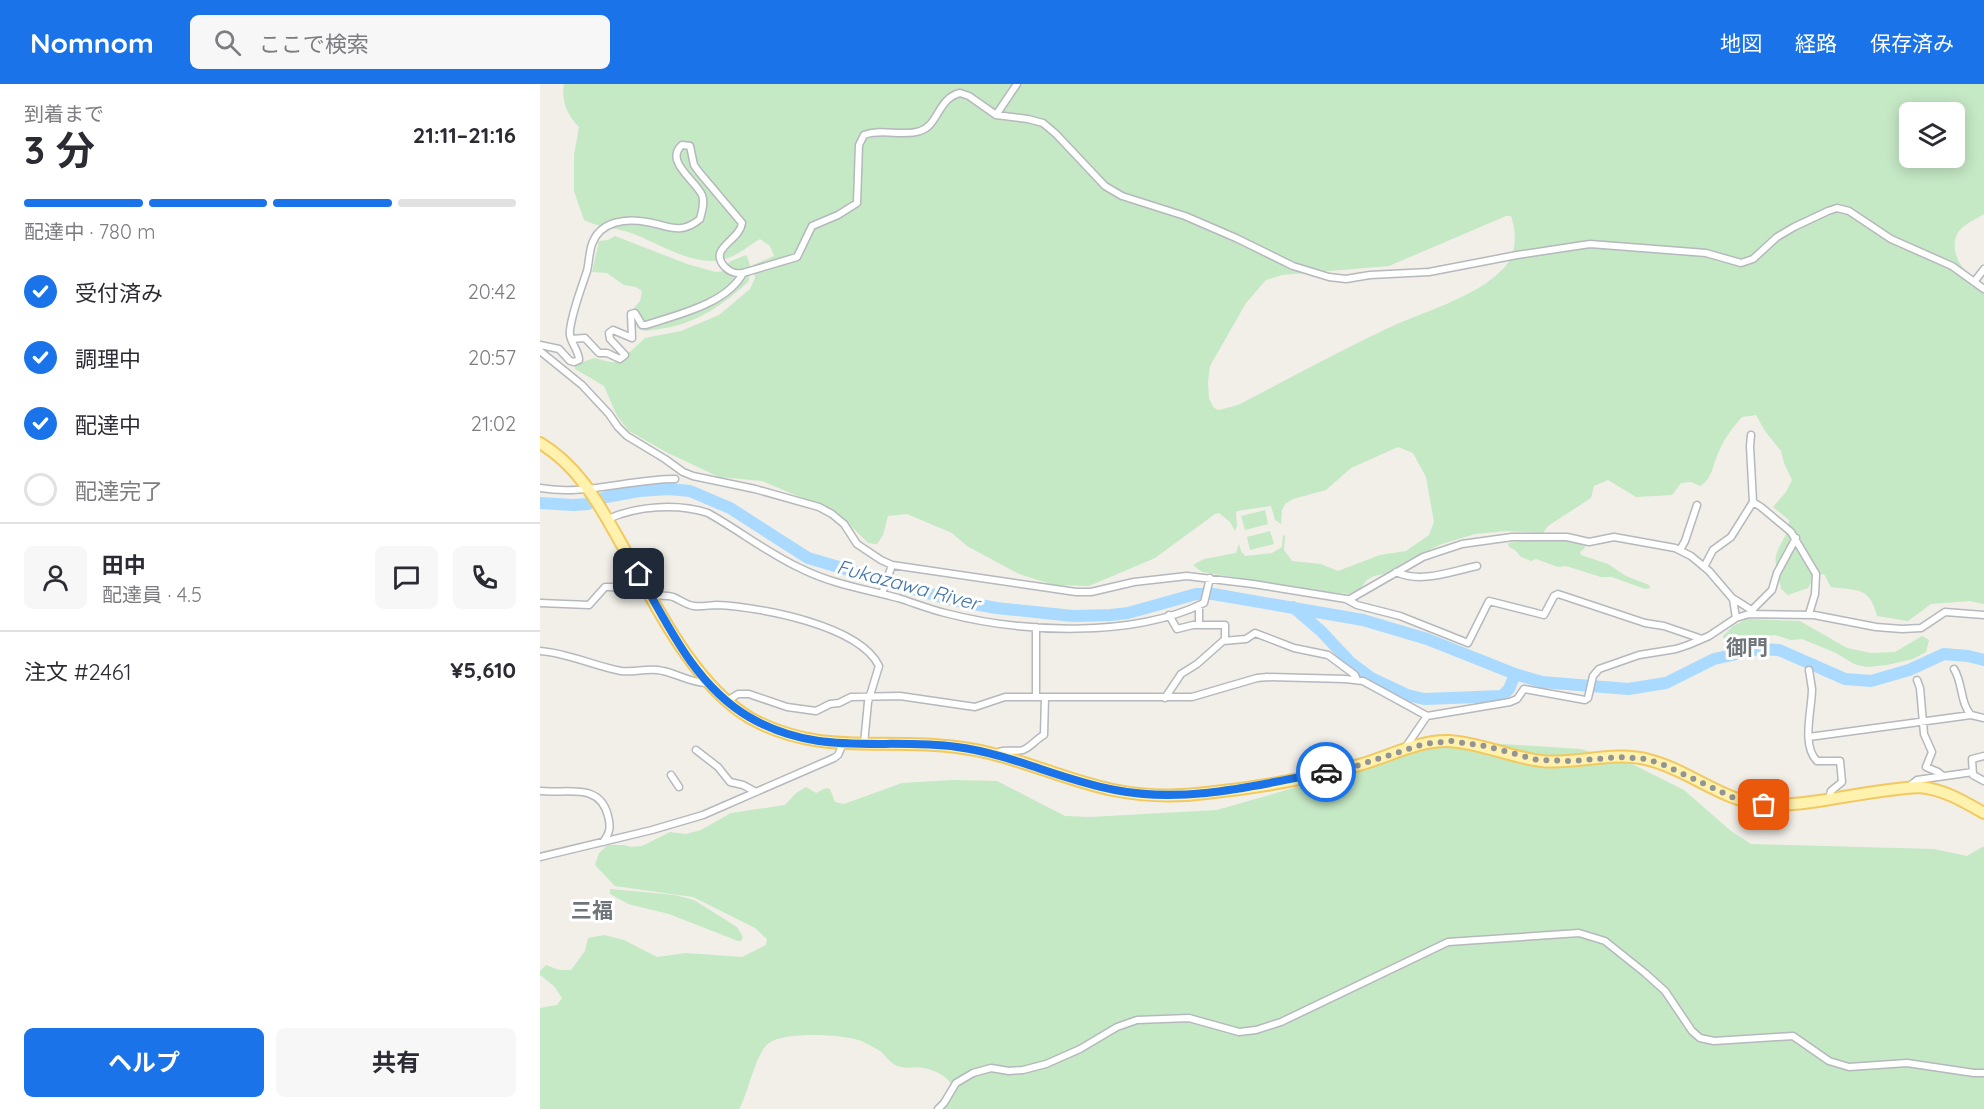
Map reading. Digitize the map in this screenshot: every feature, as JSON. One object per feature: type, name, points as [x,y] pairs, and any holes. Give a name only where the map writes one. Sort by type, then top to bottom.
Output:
[{"type":"main road","points":[[540,443],[567,462],[589,490],[684,651],[707,683],[749,717],[789,735],[808,740],[843,744],[956,747],[993,755],[1112,790],[1168,795],[1227,790],[1337,770],[1404,750],[1440,741],[1451,741],[1485,746],[1538,760],[1572,761],[1633,757],[1662,764],[1710,787],[1752,803],[1775,806],[1919,787],[1938,790],[1984,813]]},
{"type":"street","points":[[996,116],[1017,84]]},
{"type":"street","points":[[540,345],[559,349],[570,361],[577,362],[579,357],[569,330],[588,267],[592,244],[603,228],[610,224],[641,221],[662,227],[678,228],[688,227],[700,219],[703,206],[702,196],[677,163],[677,154],[682,145],[690,146],[694,165],[742,223],[741,230],[721,249],[719,255],[727,269],[734,273],[743,273],[797,257],[812,226],[838,215],[857,203],[858,145],[864,135],[877,132],[921,131],[928,126],[947,100],[960,93],[969,96],[996,116],[1043,123],[1061,138],[1105,186],[1122,196],[1185,216],[1293,266],[1329,277],[1346,279],[1370,275],[1429,272],[1590,244],[1698,252],[1742,263],[1753,259],[1777,237],[1828,210],[1837,208],[1849,211],[1891,239],[1952,266],[1984,289]]},
{"type":"street","points":[[1974,282],[1984,269]]},
{"type":"street","points":[[571,339],[585,338],[599,353],[607,353],[620,359],[625,355],[610,339],[609,333],[613,330],[632,338],[630,317],[633,313],[644,326],[712,302],[733,286],[743,273]]},
{"type":"street","points":[[540,351],[582,385],[627,436],[683,472],[819,507],[844,524],[857,544],[891,567],[1076,592],[1091,592],[1134,582],[1170,577],[1210,579],[1350,599],[1440,550],[1497,538],[1567,537],[1590,542],[1614,537],[1680,550],[1704,567],[1733,599],[1753,612],[1785,616],[1809,614],[1876,627],[1902,629],[1921,628],[1945,612],[1984,615]]},
{"type":"street","points":[[1704,567],[1713,550],[1731,537],[1753,502],[1751,435]]},
{"type":"street","points":[[540,488],[589,490],[640,481],[675,480]]},
{"type":"street","points":[[1753,502],[1780,521],[1796,538],[1816,574],[1815,594],[1809,614]]},
{"type":"street","points":[[1680,550],[1687,537],[1697,505]]},
{"type":"street","points":[[606,516],[648,509],[701,510],[717,517],[801,569],[851,587],[883,592],[944,613],[982,621],[1036,627],[1098,629],[1139,623],[1169,615],[1199,605],[1206,600],[1210,579]]},
{"type":"street","points":[[727,701],[738,694],[749,694],[787,707],[816,711],[851,697],[908,697],[975,707],[1002,697],[1036,697],[1045,701],[1192,697],[1267,677],[1358,680],[1427,716],[1510,702],[1517,699],[1524,689],[1581,699],[1588,698],[1593,676],[1599,669],[1639,655],[1676,649],[1702,639],[1736,618],[1753,612],[1772,590],[1777,573],[1796,538]]},
{"type":"street","points":[[1396,572],[1413,577],[1459,571],[1477,566]]},
{"type":"street","points":[[883,592],[891,567]]},
{"type":"street","points":[[540,603],[589,605],[605,587],[611,586],[674,597],[696,606],[716,605],[770,612],[814,623],[845,636],[858,644],[879,666],[867,709],[864,744]]},
{"type":"street","points":[[1346,599],[1357,605],[1400,616],[1468,643],[1489,602],[1544,615],[1554,596],[1558,594],[1702,639]]},
{"type":"street","points":[[1733,599],[1736,618]]},
{"type":"street","points":[[1199,605],[1199,624]]},
{"type":"street","points":[[1169,615],[1177,629],[1199,624],[1225,625],[1225,640]]},
{"type":"street","points":[[1036,627],[1036,697]]},
{"type":"street","points":[[1165,698],[1181,674],[1197,664],[1216,645],[1225,640],[1246,639],[1255,633],[1294,648],[1324,653],[1355,675],[1358,680]]},
{"type":"street","points":[[540,651],[554,652],[622,671],[660,670],[690,681],[707,683]]},
{"type":"street","points":[[1954,669],[1966,708],[1971,715]]},
{"type":"street","points":[[1809,670],[1812,689],[1809,736],[1815,760],[1840,761],[1842,782],[1831,791],[1829,800]]},
{"type":"street","points":[[1917,680],[1920,688],[1924,734],[1932,752],[1926,767],[1943,776]]},
{"type":"street","points":[[993,755],[1000,750],[1021,751],[1044,735],[1045,701]]},
{"type":"street","points":[[1809,736],[1971,715],[1984,718]]},
{"type":"street","points":[[1404,750],[1427,716]]},
{"type":"street","points":[[540,857],[703,814],[834,758],[843,744]]},
{"type":"street","points":[[696,750],[718,767],[730,782],[743,785],[756,792]]},
{"type":"street","points":[[1984,756],[1973,758],[1973,775],[1984,781]]},
{"type":"street","points":[[1908,788],[1917,780],[1973,772]]},
{"type":"street","points":[[671,775],[679,787]]},
{"type":"street","points":[[540,791],[585,792],[598,796],[606,806],[610,824],[610,833],[603,842]]},
{"type":"street","points":[[938,1109],[956,1083],[973,1072],[991,1068],[1023,1071],[1046,1064],[1080,1049],[1117,1027],[1137,1020],[1190,1018],[1239,1032],[1256,1030],[1281,1022],[1448,942],[1579,933],[1605,941],[1645,973],[1665,991],[1692,1031],[1700,1038],[1714,1041],[1793,1036],[1829,1061],[1849,1066],[1907,1063],[1984,1073]]},
{"type":"green space","points":[[564,84],[1984,84],[1984,214],[1969,222],[1957,234],[1955,250],[1965,270],[1984,283],[1984,604],[1969,601],[1931,604],[1908,621],[1877,616],[1874,606],[1866,595],[1855,590],[1831,587],[1824,574],[1814,576],[1808,588],[1788,595],[1781,589],[1776,560],[1788,530],[1789,520],[1773,507],[1786,492],[1792,480],[1781,451],[1756,415],[1742,417],[1733,428],[1720,449],[1708,479],[1700,486],[1691,482],[1681,483],[1672,495],[1636,497],[1608,480],[1594,486],[1591,498],[1548,526],[1543,533],[1506,531],[1475,534],[1442,544],[1384,574],[1374,576],[1367,580],[1359,590],[1348,594],[1202,572],[1193,565],[1204,559],[1236,553],[1239,544],[1245,556],[1272,553],[1282,547],[1283,535],[1285,536],[1284,550],[1292,561],[1321,564],[1338,571],[1380,555],[1406,551],[1429,535],[1434,522],[1426,477],[1413,453],[1398,447],[1351,468],[1326,490],[1293,499],[1285,504],[1281,524],[1275,520],[1271,506],[1237,511],[1235,531],[1230,522],[1219,513],[1215,514],[1155,558],[1089,586],[1054,585],[1019,574],[967,546],[952,533],[907,514],[888,516],[883,535],[877,544],[868,543],[838,513],[762,481],[719,477],[666,452],[629,431],[617,416],[604,386],[575,369],[575,365],[594,358],[619,362],[645,338],[681,331],[719,315],[750,289],[755,278],[753,265],[774,256],[770,246],[760,239],[736,254],[720,260],[693,259],[628,232],[584,220],[574,191],[574,155],[579,127],[571,118],[563,96]],"holes":[[[1506,216],[1511,216],[1514,250],[1504,268],[1492,279],[1463,297],[1382,331],[1238,405],[1219,410],[1214,408],[1209,399],[1210,366],[1246,303],[1266,280],[1282,275],[1389,266]]]},
{"type":"green space","points":[[615,236],[687,264],[716,272],[725,271],[729,262],[746,255],[750,268],[748,282],[718,306],[696,318],[672,327],[639,329],[635,325],[633,309],[640,301],[642,291],[636,287],[624,285],[607,273],[592,272],[599,241]]},
{"type":"green space","points":[[1265,510],[1268,524],[1245,530],[1241,516]]},
{"type":"green space","points":[[1270,531],[1274,544],[1250,550],[1247,537]]},
{"type":"green space","points":[[1568,541],[1585,546],[1580,552],[1581,555],[1608,564],[1626,576],[1649,585],[1650,588],[1645,589],[1612,577],[1601,577],[1566,566],[1558,567],[1536,559],[1531,561],[1521,557],[1509,547],[1508,543]]},
{"type":"green space","points":[[1747,619],[1800,621],[1847,648],[1871,653],[1895,652],[1922,636],[1929,640],[1926,652],[1913,659],[1866,667],[1854,664],[1836,653],[1802,639],[1791,640],[1775,635],[1744,638],[1737,641],[1724,640],[1723,636],[1733,626]]},
{"type":"green space","points":[[1457,741],[1580,749],[1628,762],[1684,790],[1731,831],[1751,844],[1934,849],[1967,856],[1984,846],[1984,1109],[939,1109],[947,1103],[953,1090],[947,1079],[933,1070],[898,1066],[880,1051],[856,1039],[802,1035],[777,1039],[764,1048],[739,1109],[540,1109],[540,1008],[557,1005],[562,998],[554,986],[540,975],[540,971],[546,965],[559,970],[571,970],[585,951],[588,938],[604,935],[624,940],[657,957],[686,953],[742,957],[766,945],[767,939],[755,928],[693,897],[615,886],[595,865],[599,853],[608,845],[642,846],[670,832],[686,834],[701,830],[731,813],[785,805],[796,793],[806,787],[816,793],[826,788],[830,789],[835,802],[844,804],[902,783],[953,780],[997,781],[1065,816],[1090,817],[1217,810]]},
{"type":"green space","points":[[610,889],[675,895],[694,900],[737,927],[743,937],[741,941],[738,941],[669,914],[628,904],[610,894]]},
{"type":"waterway","name":"Fukazawa River","points":[[540,503],[588,504],[606,497],[639,491],[669,489],[690,491],[730,508],[808,558],[948,599],[996,608],[1073,616],[1128,613],[1196,594],[1213,594],[1363,620],[1427,639],[1515,674],[1542,682],[1628,689],[1666,683],[1714,659],[1759,649],[1779,650],[1845,679],[1871,681],[1909,670],[1944,654],[1984,660]]},
{"type":"waterway","name":"Fukazawa River","points":[[1293,607],[1321,631],[1350,662],[1371,678],[1407,695],[1424,699],[1502,696],[1509,689],[1515,674]]},
{"type":"way so far","points":[[1326,772],[1356,766],[1424,744],[1451,741],[1485,746],[1548,761],[1620,757],[1646,759],[1662,764],[1734,798],[1764,805]]},
{"type":"district","name":"御門","points":[[1747,648]]},
{"type":"district","name":"三福","points":[[592,911]]},
{"type":"route","points":[[639,574],[674,636],[707,683],[741,712],[768,727],[789,735],[824,743],[967,748],[1096,786],[1140,794],[1201,794],[1326,772]]}]
